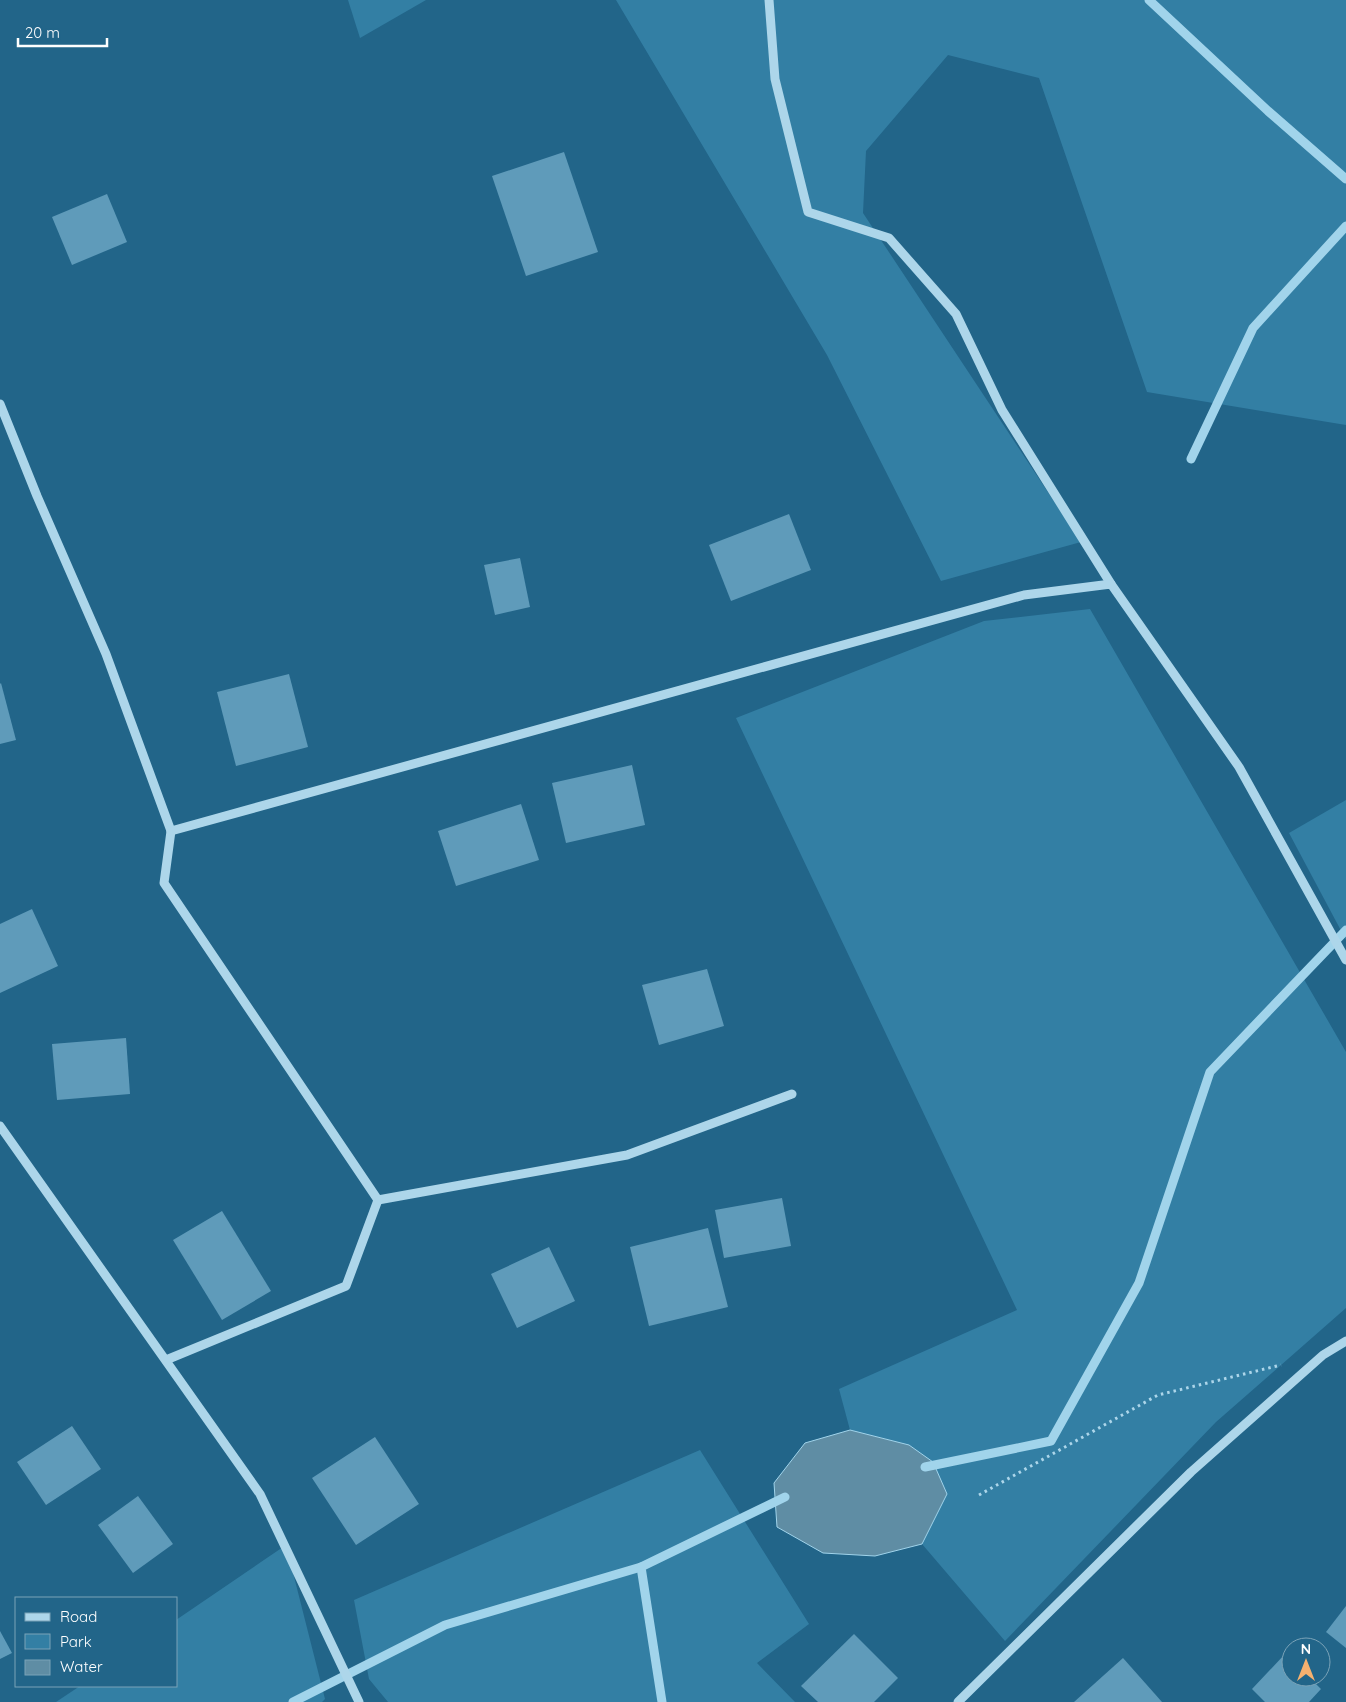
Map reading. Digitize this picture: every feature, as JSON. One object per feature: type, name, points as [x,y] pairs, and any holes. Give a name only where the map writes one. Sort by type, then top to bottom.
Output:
[{"type":"street","points":[[769,0],[776,79],[808,212],[889,238],[956,314],[1002,410],[1111,584],[1239,768],[1346,960]]},
{"type":"street","points":[[0,404],[37,496],[106,654],[171,831],[164,883],[378,1200]]},
{"type":"street","points":[[171,831],[1024,595],[1111,584]]},
{"type":"street","points":[[378,1200],[627,1155],[792,1094]]},
{"type":"street","points":[[0,1126],[260,1494],[359,1702]]},
{"type":"street","points":[[166,1360],[346,1286],[378,1200]]},
{"type":"street","points":[[958,1702],[1191,1472],[1323,1355],[1346,1341]]},
{"type":"path","points":[[979,1495],[1158,1394],[1286,1364]]},
{"type":"green space","points":[[348,0],[426,0],[360,38]]},
{"type":"green space","points":[[616,0],[1346,0],[1346,425],[1147,392],[1039,78],[948,55],[866,151],[863,213],[1081,542],[941,581],[827,355]]},
{"type":"green space","points":[[1090,609],[1346,1052],[1346,1308],[1216,1422],[1005,1641],[922,1544],[947,1494],[909,1445],[850,1430],[839,1389],[1017,1310],[736,718],[984,621]]},
{"type":"green space","points":[[1346,800],[1346,940],[1289,833]]},
{"type":"green space","points":[[700,1450],[809,1624],[757,1663],[795,1702],[388,1702],[369,1679],[354,1600]]},
{"type":"green space","points":[[286,1545],[325,1699],[322,1702],[56,1702],[78,1687],[178,1687],[178,1619]]},
{"type":"water","points":[[850,1430],[909,1445],[933,1462],[947,1494],[922,1544],[875,1556],[823,1553],[777,1527],[774,1483],[805,1443]]},
{"type":"building","points":[[564,152],[598,252],[526,276],[492,176]]},
{"type":"building","points":[[107,194],[127,242],[72,265],[52,217]]},
{"type":"building","points":[[789,514],[811,570],[731,601],[709,545]]},
{"type":"building","points":[[520,558],[530,607],[495,615],[484,565]]},
{"type":"building","points":[[289,674],[308,747],[236,766],[217,692]]},
{"type":"building","points":[[0,684],[16,740],[0,744]]},
{"type":"building","points":[[632,765],[645,825],[566,843],[552,783]]},
{"type":"building","points":[[521,804],[539,860],[456,886],[438,831]]},
{"type":"building","points":[[32,909],[58,966],[0,993],[0,924]]},
{"type":"building","points":[[707,969],[724,1026],[659,1045],[642,985]]},
{"type":"building","points":[[126,1038],[130,1094],[57,1100],[52,1044]]},
{"type":"building","points":[[782,1198],[791,1246],[724,1258],[715,1210]]},
{"type":"building","points":[[222,1211],[271,1291],[222,1320],[173,1240]]},
{"type":"building","points":[[708,1228],[728,1307],[649,1326],[630,1247]]},
{"type":"building","points":[[549,1247],[575,1301],[517,1328],[491,1274]]},
{"type":"building","points":[[72,1426],[101,1469],[46,1505],[17,1462]]},
{"type":"building","points":[[375,1437],[419,1504],[356,1545],[312,1478]]},
{"type":"building","points":[[138,1496],[173,1544],[133,1573],[98,1525]]},
{"type":"building","points":[[1346,1606],[1346,1648],[1326,1632]]},
{"type":"building","points":[[0,1631],[12,1653],[0,1659]]},
{"type":"building","points":[[854,1634],[898,1678],[874,1702],[818,1702],[801,1686]]},
{"type":"building","points":[[1123,1658],[1162,1702],[1074,1702]]},
{"type":"building","points":[[1281,1658],[1281,1687],[1319,1687],[1321,1689],[1309,1702],[1265,1702],[1252,1689]]},
{"type":"waterway","points":[[1149,0],[1268,111],[1346,179]]},
{"type":"waterway","points":[[1191,459],[1253,328],[1346,226]]},
{"type":"waterway","points":[[925,1467],[1051,1441],[1139,1283],[1210,1072],[1346,930]]},
{"type":"waterway","points":[[662,1702],[641,1567],[785,1497]]},
{"type":"waterway","points":[[293,1702],[445,1625],[641,1567]]}]
